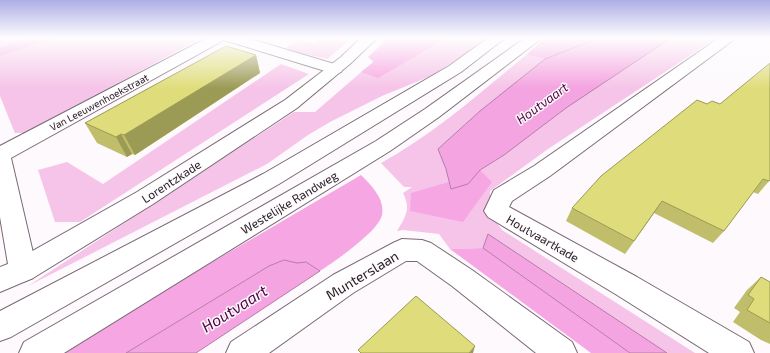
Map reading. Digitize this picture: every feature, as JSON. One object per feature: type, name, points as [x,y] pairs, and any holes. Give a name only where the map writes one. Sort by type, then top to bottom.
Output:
[{"type":"street","name":"Van Leeuwenhoekstraat","points":[[0,156],[188,54]]},
{"type":"street","points":[[284,54],[335,69]]},
{"type":"street","name":"Lorentzkade","points":[[0,280],[23,270],[145,198],[291,104],[351,54]]},
{"type":"street","points":[[0,328],[271,179],[455,69],[475,54]]},
{"type":"street","name":"Westelijke Randweg","points":[[35,353],[383,146],[432,114],[513,54]]},
{"type":"street","name":"Houtvaartkade","points":[[706,54],[542,171],[502,196],[496,211],[620,282],[738,353]]},
{"type":"street","points":[[0,156],[23,270]]},
{"type":"street","name":"Munterslaan","points":[[242,353],[343,284],[402,250],[422,251],[462,278],[561,353]]},
{"type":"shaded area","points":[[0,54],[171,54],[24,133],[15,133],[0,96]]},
{"type":"shaded area","points":[[307,54],[332,54],[327,59]]},
{"type":"shaded area","points":[[371,54],[419,54],[378,78],[361,72],[374,62],[368,57]]},
{"type":"shaded area","points":[[379,54],[464,54],[431,76],[382,96],[330,122],[308,135],[267,164],[28,286],[294,112],[315,112],[374,61]]},
{"type":"shaded area","points":[[527,54],[557,54],[545,59]]},
{"type":"shaded area","points":[[646,54],[692,54],[548,149],[490,191],[490,202],[492,212],[502,230],[695,353],[667,353],[489,235],[483,248],[450,249],[439,234],[403,230],[397,231],[403,221],[407,208],[403,193],[412,187],[404,187],[381,163],[401,152],[438,126],[526,55],[545,59],[480,111],[438,149],[446,169],[468,184],[480,170],[501,157],[566,108]]},
{"type":"shaded area","points":[[281,64],[309,74],[80,222],[55,222],[38,170],[67,162],[103,184]]},
{"type":"shaded area","points":[[480,170],[492,182],[463,222],[410,211],[411,193],[449,182],[468,184]]},
{"type":"shaded area","points":[[361,175],[380,198],[382,204],[382,215],[379,222],[365,237],[345,254],[320,271],[306,262],[297,264],[284,260],[269,266],[126,353],[57,353]]},
{"type":"shaded area","points":[[483,248],[630,353],[591,353],[450,249]]},
{"type":"water","name":"Houtvaart","points":[[557,54],[646,54],[566,108],[504,155],[480,170],[468,184],[451,189],[446,169],[438,149],[480,111],[545,59]]},
{"type":"water","points":[[488,234],[667,353],[630,353],[483,248]]},
{"type":"water","name":"Houtvaart","points":[[284,260],[297,263],[306,262],[320,271],[196,353],[126,353],[269,266]]},
{"type":"building","points":[[210,54],[256,55],[124,135],[121,134],[116,137],[85,123]]},
{"type":"building","points":[[770,63],[770,180],[763,179],[724,231],[662,201],[634,241],[572,208],[601,176],[697,100],[707,104],[712,101],[720,104]]},
{"type":"building","points":[[761,277],[770,282],[770,323],[747,310],[754,299],[748,295]]},
{"type":"building","points":[[416,296],[475,346],[469,353],[361,353],[358,350]]}]
